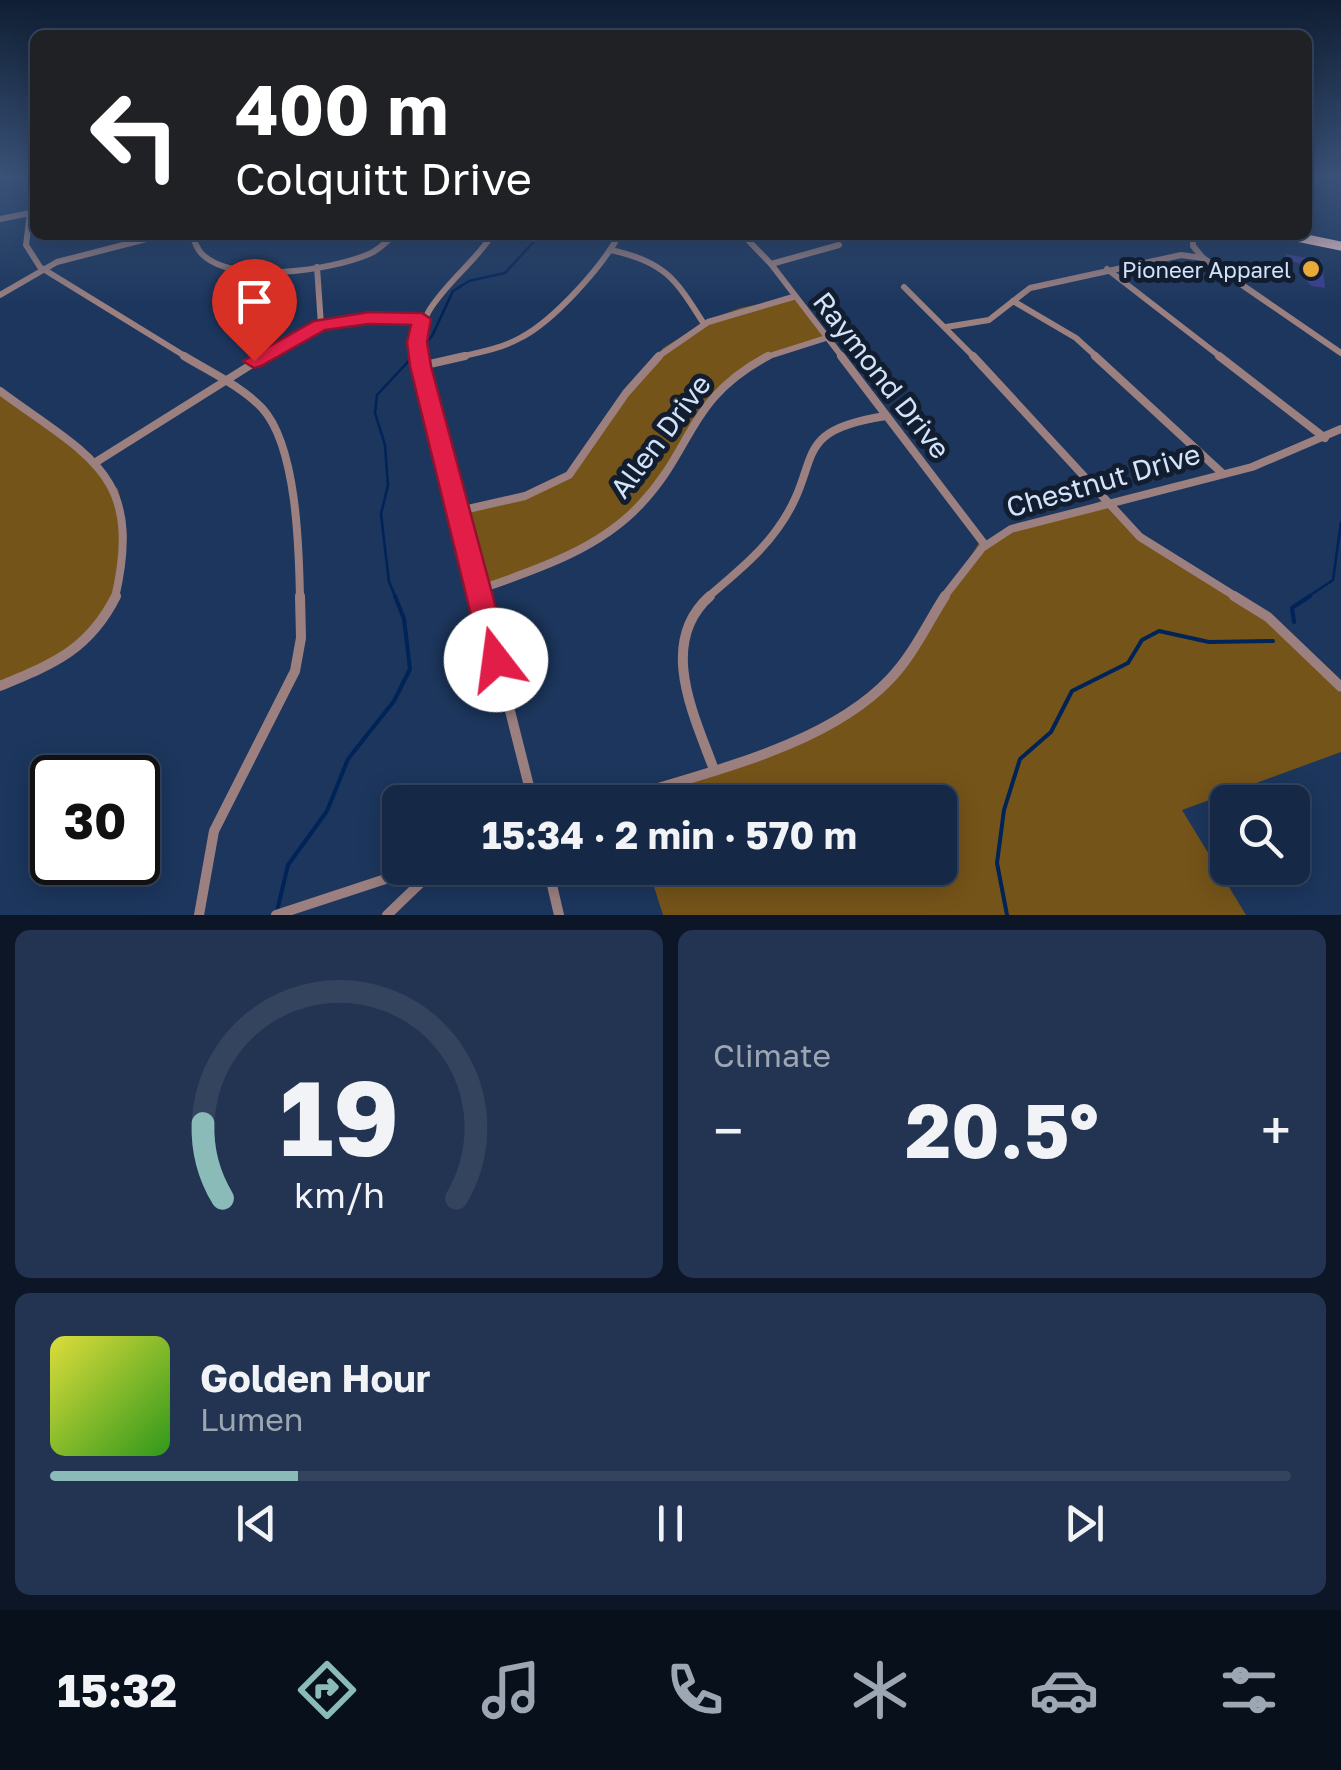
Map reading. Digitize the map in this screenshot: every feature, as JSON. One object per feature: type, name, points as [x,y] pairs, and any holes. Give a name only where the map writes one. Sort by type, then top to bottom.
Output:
[{"type":"main road","points":[[1312,240],[1341,246]]},
{"type":"street","points":[[30,223],[26,245],[40,268],[224,380],[265,410],[288,464],[299,548],[300,638],[295,671],[214,831],[199,915]]},
{"type":"street","points":[[0,295],[40,268],[71,256],[140,240]]},
{"type":"street","points":[[193,240],[196,252],[228,269],[316,267],[365,256],[387,240]]},
{"type":"street","points":[[489,240],[475,261],[427,308],[418,350],[529,785]]},
{"type":"street","points":[[420,366],[492,350],[524,337],[549,318],[616,240]]},
{"type":"street","name":"Raymond Drive","points":[[748,240],[771,264],[984,545]]},
{"type":"street","points":[[1193,240],[1203,258],[1341,354]]},
{"type":"street","points":[[771,264],[839,246]]},
{"type":"street","points":[[611,250],[658,262],[672,274],[704,324]]},
{"type":"street","points":[[946,328],[989,320],[1030,288],[1181,255],[1203,258]]},
{"type":"street","points":[[316,267],[320,325]]},
{"type":"street","points":[[1107,269],[1325,438]]},
{"type":"street","points":[[904,287],[1156,550],[1268,618],[1341,687]]},
{"type":"street","points":[[458,512],[562,480],[585,456],[650,361],[704,324],[732,312],[793,297]]},
{"type":"street","points":[[1013,301],[1076,338],[1222,473]]},
{"type":"street","points":[[96,462],[224,380],[320,325],[369,318],[422,319]]},
{"type":"street","name":"Allen Drive","points":[[478,590],[538,569],[601,538],[647,498],[667,472],[694,419],[724,384],[771,355],[826,338]]},
{"type":"street","points":[[0,391],[96,462],[123,503],[125,524],[116,596],[102,625],[62,660],[0,686]]},
{"type":"street","points":[[713,767],[682,668],[686,622],[778,530],[790,512],[814,445],[829,428],[886,416]]},
{"type":"street","name":"Chestnut Drive","points":[[661,785],[789,740],[836,720],[867,700],[891,678],[984,545],[1023,525],[1286,456],[1341,429]]},
{"type":"street","points":[[276,915],[382,880]]},
{"type":"street","points":[[387,915],[418,885]]},
{"type":"street","points":[[552,885],[560,915]]},
{"type":"shaded area","points":[[793,297],[825,338],[768,358],[732,377],[717,390],[692,422],[653,493],[609,533],[567,556],[477,591],[459,513],[546,488],[572,472],[663,348],[709,320],[740,308]]},
{"type":"shaded area","points":[[0,391],[71,446],[118,489],[126,524],[112,607],[76,648],[0,684]]},
{"type":"shaded area","points":[[1105,499],[1149,547],[1232,594],[1284,635],[1341,693],[1341,752],[1251,785],[1210,785],[1210,800],[1182,810],[1210,856],[1210,885],[1228,885],[1246,915],[663,915],[653,885],[957,885],[957,785],[678,785],[798,738],[871,699],[922,634],[979,543],[1069,515]]},
{"type":"building","name":"Pioneer Apparel","points":[[1286,254],[1322,261],[1325,288],[1312,286],[1300,276],[1299,263],[1285,260]]},
{"type":"waterway","points":[[396,598],[389,582],[381,514],[388,485],[385,445],[375,413],[377,395],[432,336],[453,291],[469,281],[505,273],[535,240]]},
{"type":"waterway","points":[[1306,598],[1333,580],[1341,522]]},
{"type":"waterway","points":[[277,911],[288,865],[327,811],[348,759],[394,701],[410,669],[404,619],[395,596]]},
{"type":"waterway","points":[[1294,622],[1292,608],[1310,596]]},
{"type":"waterway","points":[[1007,915],[997,863],[1004,810],[1020,759],[1051,732],[1072,691],[1128,663],[1142,640],[1159,631],[1209,642],[1273,641]]},
{"type":"place","name":"Pioneer Apparel","points":[[1311,269]]},
{"type":"route","points":[[254,361],[320,325],[369,318],[422,319],[417,342],[420,366],[496,660]]}]
